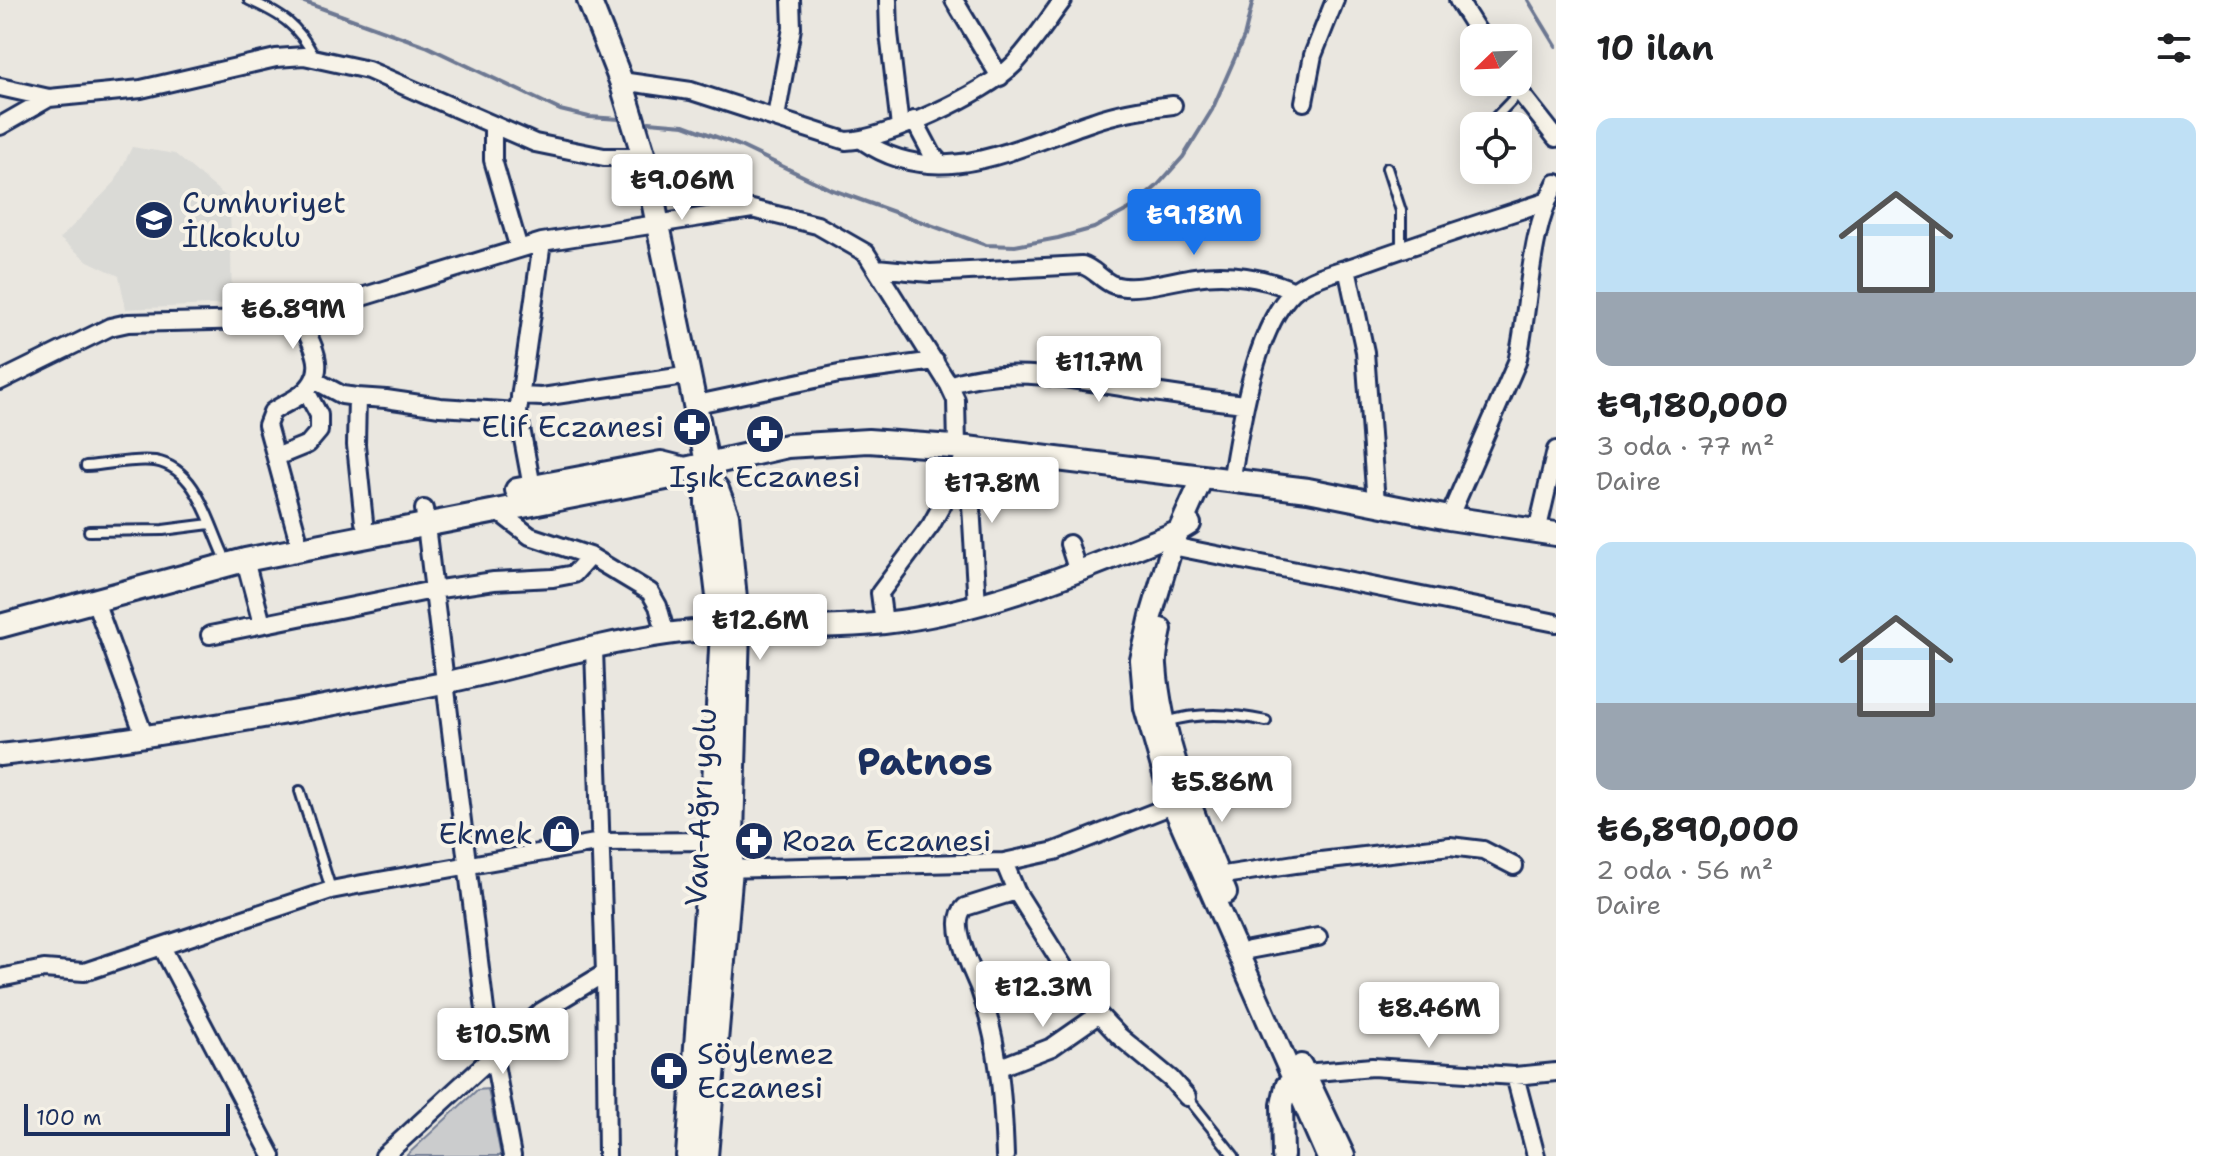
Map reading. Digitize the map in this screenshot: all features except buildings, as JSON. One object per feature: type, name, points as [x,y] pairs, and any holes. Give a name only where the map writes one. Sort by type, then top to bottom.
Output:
[{"type":"main road","name":"Van-Ağrı yolu","points":[[589,0],[621,81],[644,157],[710,473],[727,515],[730,630],[706,1156]]},
{"type":"main road","points":[[0,615],[234,556],[532,495],[661,463],[710,473],[787,446],[868,441],[962,448],[1308,490],[1449,518],[1546,533]]},
{"type":"main road","points":[[0,626],[95,601],[297,535],[364,522],[496,510],[532,495]]},
{"type":"main road","points":[[688,1156],[720,869],[711,841],[730,630]]},
{"type":"street","points":[[776,117],[792,28],[791,0]]},
{"type":"street","points":[[888,0],[907,124],[940,163]]},
{"type":"street","points":[[954,0],[1000,77]]},
{"type":"street","points":[[621,81],[691,91],[846,141],[863,141],[907,124],[1000,77],[1027,49],[1063,0]]},
{"type":"street","points":[[1304,102],[1313,55],[1335,0]]},
{"type":"street","points":[[1458,0],[1473,24]]},
{"type":"street","points":[[0,87],[49,98],[141,89],[276,58],[315,57],[368,70],[535,143],[604,157],[644,157]]},
{"type":"street","points":[[1522,96],[1556,138]]},
{"type":"street","points":[[0,126],[49,98]]},
{"type":"street","points":[[863,141],[897,158],[940,163],[979,162],[1096,120],[1129,111],[1173,105]]},
{"type":"street","points":[[493,125],[493,160],[519,249]]},
{"type":"street","points":[[1449,518],[1517,362],[1535,247],[1545,202],[1556,183]]},
{"type":"street","points":[[1231,482],[1244,404],[1276,316],[1294,291],[1347,268],[1545,202]]},
{"type":"street","points":[[0,381],[110,327],[128,323],[300,319],[342,303],[542,242],[752,209],[817,225],[866,253],[949,385],[956,400],[977,605]]},
{"type":"street","points":[[532,495],[519,404],[542,242]]},
{"type":"street","points":[[876,268],[930,273],[1082,265],[1092,268],[1114,285],[1144,285],[1213,275],[1253,278],[1294,291]]},
{"type":"street","points":[[1347,268],[1365,352],[1376,503]]},
{"type":"street","points":[[297,535],[267,425],[275,409],[311,386],[318,372],[314,352],[300,319]]},
{"type":"street","points":[[697,404],[839,374],[935,361]]},
{"type":"street","points":[[311,386],[342,395],[440,407],[519,404],[542,397],[691,375]]},
{"type":"street","points":[[949,385],[985,376],[1032,376],[1244,404]]},
{"type":"street","points":[[276,457],[308,444],[319,431],[319,415],[311,386]]},
{"type":"street","points":[[357,397],[356,445],[364,522]]},
{"type":"street","points":[[884,623],[880,593],[931,525],[952,487],[962,448]]},
{"type":"street","points":[[1546,533],[1556,450]]},
{"type":"street","points":[[1202,479],[1141,660],[1145,708],[1212,877],[1299,1077],[1321,1125],[1344,1156]]},
{"type":"street","points":[[496,510],[530,536],[590,556],[653,596],[666,634]]},
{"type":"street","points":[[426,517],[467,867],[494,1057],[512,1156]]},
{"type":"street","points":[[1181,538],[1155,662],[1181,802]]},
{"type":"street","points":[[0,755],[144,735],[446,682],[666,634],[884,623],[977,605],[1181,538],[1556,623]]},
{"type":"street","points":[[1069,544],[1078,572]]},
{"type":"street","points":[[234,556],[262,624]]},
{"type":"street","points":[[210,635],[433,590],[574,574],[590,556]]},
{"type":"street","points":[[95,601],[144,735]]},
{"type":"street","points":[[594,649],[605,973],[607,1156]]},
{"type":"street","points":[[720,869],[1004,862],[1055,851],[1181,802]]},
{"type":"street","points":[[0,978],[44,969],[84,972],[331,890],[601,842],[711,841]]},
{"type":"street","points":[[1212,877],[1450,846],[1483,850],[1514,866]]},
{"type":"street","points":[[1004,862],[1016,891],[1084,999],[1187,1097]]},
{"type":"street","points":[[1212,877],[1249,950],[1299,1077]]},
{"type":"street","points":[[1005,1156],[1000,1067],[990,1021],[969,963],[958,916],[965,907],[1016,891]]},
{"type":"street","points":[[1249,950],[1318,937]]},
{"type":"street","points":[[162,947],[272,1156]]},
{"type":"street","points":[[384,1156],[542,1011],[605,973]]},
{"type":"street","points":[[1000,1067],[1052,1047],[1098,1015]]},
{"type":"street","points":[[1283,1156],[1282,1105],[1286,1086],[1299,1077],[1372,1067],[1515,1076],[1556,1072]]},
{"type":"street","points":[[1515,1076],[1536,1156]]},
{"type":"street","points":[[1283,1133],[1321,1125]]},
{"type":"street","points":[[1321,1125],[1327,1156]]},
{"type":"lane","points":[[249,0],[290,20],[315,57]]},
{"type":"lane","points":[[1387,168],[1401,211],[1401,249]]},
{"type":"lane","points":[[86,466],[154,461],[171,466],[192,485],[210,524],[234,556]]},
{"type":"lane","points":[[89,531],[163,530],[210,524]]},
{"type":"lane","points":[[1166,722],[1181,717],[1202,716],[1243,716],[1266,721]]},
{"type":"lane","points":[[300,791],[331,890]]},
{"type":"lane","points":[[1187,1097],[1234,1156]]},
{"type":"shaded area","name":"Cumhuriyet İlkokulu","points":[[132,147],[175,154],[230,200],[232,304],[126,309],[119,276],[88,261],[60,239],[115,182]]},
{"type":"shaded area","points":[[488,1089],[501,1156],[406,1156],[477,1090]]},
{"type":"waterway","points":[[299,0],[426,46],[560,110],[589,117],[620,119]]},
{"type":"waterway","points":[[649,122],[684,125],[738,145],[830,189],[986,245],[1015,246],[1058,238],[1094,228],[1131,208],[1157,186],[1183,157],[1212,110],[1244,37],[1253,0]]},
{"type":"waterway","points":[[1528,0],[1556,46]]},
{"type":"place","name":"Cumhuriyet İlkokulu","points":[[154,220]]},
{"type":"place","name":"Elif Eczanesi","points":[[692,427]]},
{"type":"place","name":"Işık Eczanesi","points":[[765,434]]},
{"type":"place","name":"Ekmek","points":[[561,834]]},
{"type":"place","name":"Roza Eczanesi","points":[[754,841]]},
{"type":"place","name":"Söylemez Eczanesi","points":[[669,1071]]},
{"type":"district","name":"Patnos","points":[[925,762]]}]
